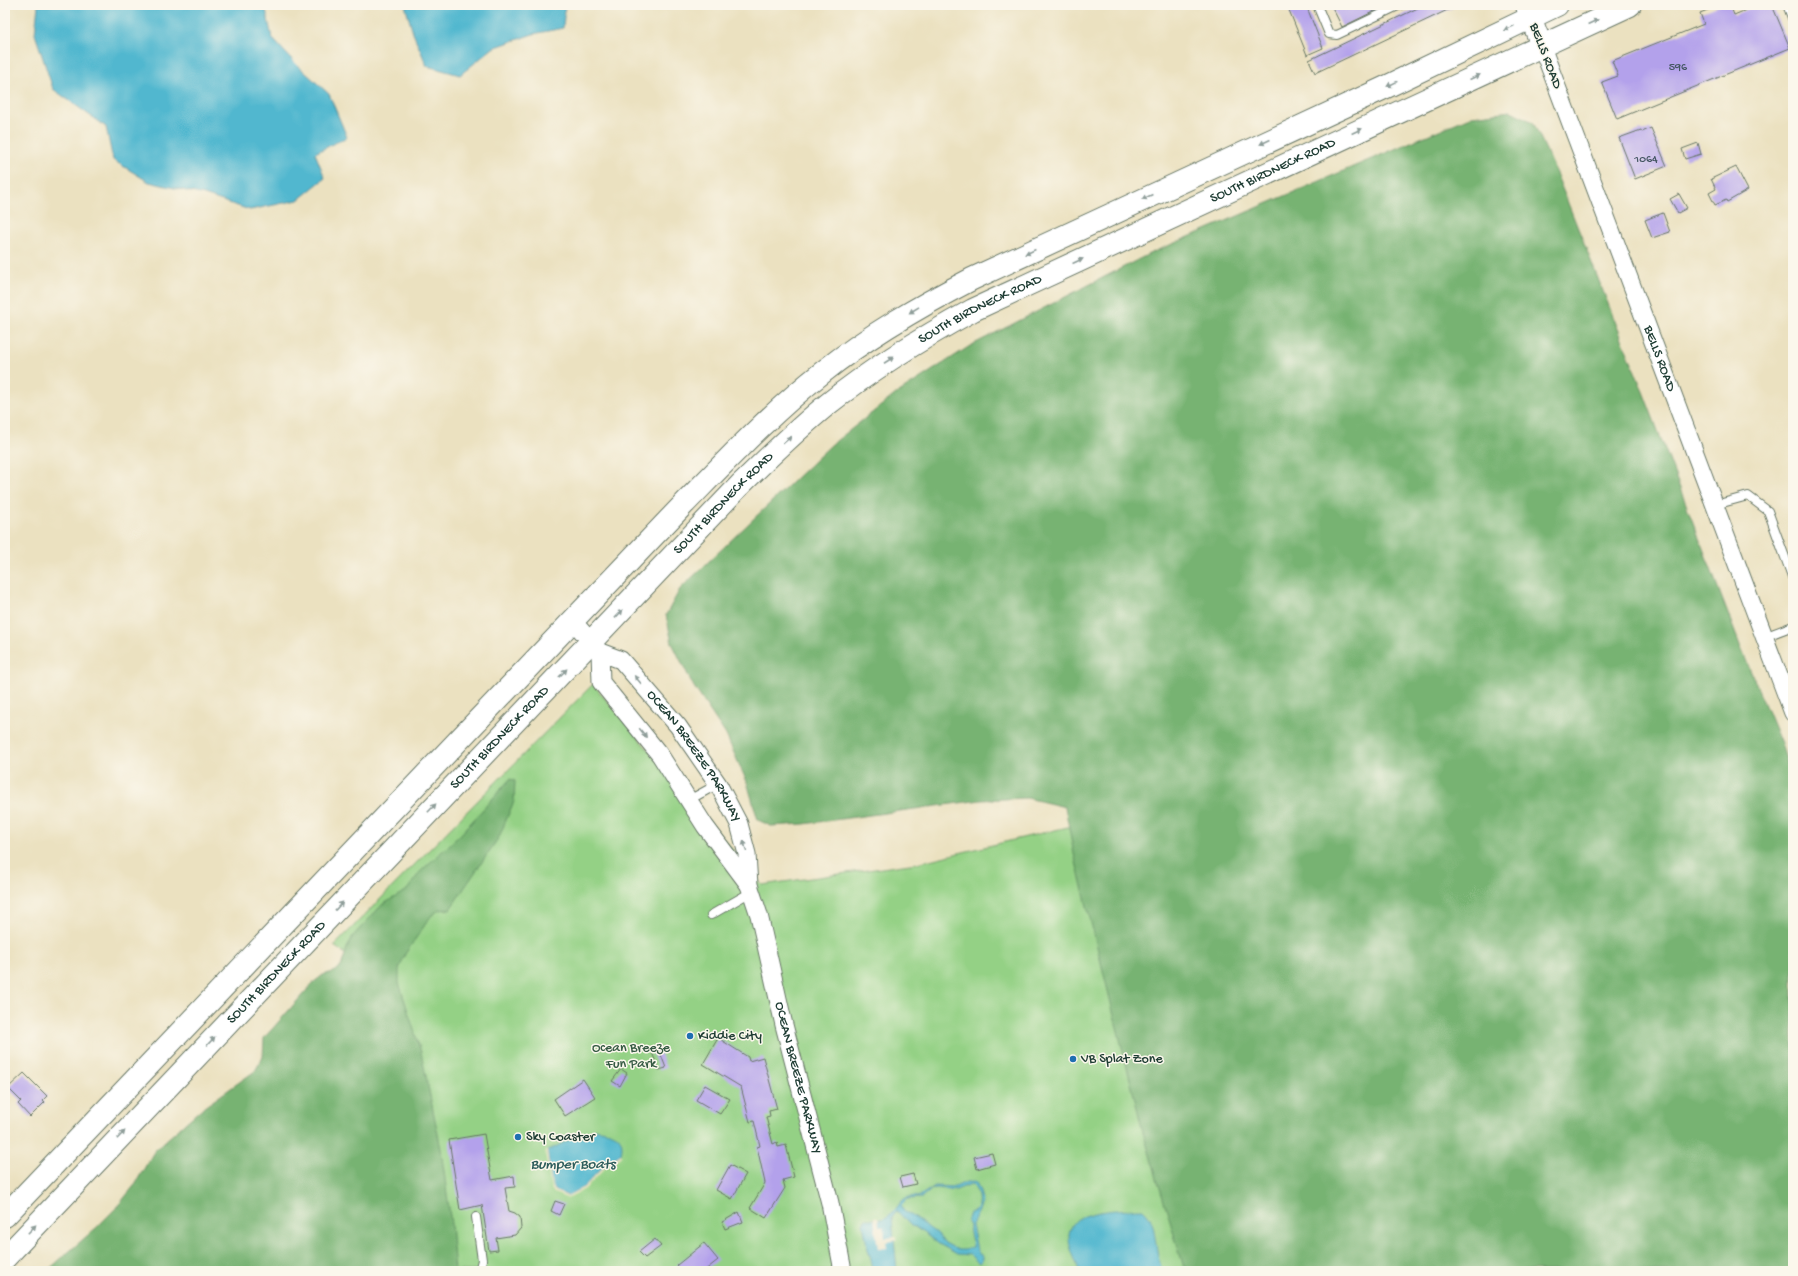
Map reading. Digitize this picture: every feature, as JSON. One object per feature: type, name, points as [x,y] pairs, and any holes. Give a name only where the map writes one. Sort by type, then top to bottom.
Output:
[{"type":"main road","name":"SOUTH BIRDNECK ROAD","points":[[5,1216],[572,620],[756,430],[824,372],[880,331],[926,303],[972,279],[1384,88],[1528,11],[1557,5]]},
{"type":"main road","name":"SOUTH BIRDNECK ROAD","points":[[5,1258],[377,865],[596,647],[740,485],[787,440],[828,404],[874,370],[922,338],[973,310],[1630,5]]},
{"type":"street","name":"BELLS ROAD","points":[[1528,11],[1793,713]]},
{"type":"street","name":"OCEAN BREEZE PARKWAY","points":[[572,620],[596,647],[622,660],[678,726],[718,784],[739,824],[747,854],[750,889],[759,915],[784,1024],[830,1203],[844,1271]]},
{"type":"street","name":"OCEAN BREEZE PARKWAY","points":[[596,647],[601,682],[660,755],[705,826],[750,889]]},
{"type":"lane","points":[[1317,5],[1329,34],[1337,36],[1400,5]]},
{"type":"lane","points":[[1787,5],[1793,20]]},
{"type":"lane","points":[[1715,505],[1748,496],[1768,511],[1793,579]]},
{"type":"lane","points":[[1764,637],[1793,626]]},
{"type":"lane","points":[[689,800],[718,784]]},
{"type":"lane","points":[[711,915],[750,889]]},
{"type":"lane","points":[[476,1218],[482,1260],[480,1271]]},
{"type":"green space","points":[[1511,111],[1533,122],[1552,163],[1642,389],[1741,648],[1781,744],[1793,780],[1793,1271],[1185,1271],[1143,1132],[1074,854],[1065,807],[1027,798],[981,800],[804,824],[771,826],[758,820],[747,782],[726,735],[694,687],[672,643],[666,615],[680,589],[831,445],[896,394],[970,346],[1149,254],[1472,116]]},
{"type":"green space","name":"Ocean Breeze Fun Park","points":[[593,684],[762,885],[917,863],[1072,826],[1191,1271],[445,1271],[382,980],[334,946]]},
{"type":"green space","points":[[510,779],[515,781],[514,801],[499,837],[450,909],[439,910],[431,916],[405,954],[399,969],[399,983],[421,1052],[441,1149],[451,1224],[455,1271],[47,1271],[96,1228],[116,1208],[134,1186],[155,1150],[200,1110],[255,1071],[263,1057],[264,1038],[314,982],[323,975],[333,972],[341,967],[347,948],[353,936],[382,905],[407,890],[420,872],[461,834]]},
{"type":"water","points":[[38,5],[265,5],[272,38],[296,64],[329,94],[347,137],[315,153],[325,178],[298,200],[250,210],[204,195],[149,182],[113,160],[106,127],[53,89],[35,34]]},
{"type":"water","points":[[405,5],[565,5],[563,28],[533,34],[493,48],[460,75],[427,66],[413,33]]},
{"type":"water","name":"Bumper Boats","points":[[595,1129],[607,1131],[616,1135],[621,1142],[621,1154],[607,1163],[584,1187],[568,1196],[555,1191],[552,1187],[547,1151],[571,1139],[584,1137]]},
{"type":"water","points":[[966,1182],[976,1182],[980,1191],[982,1200],[980,1209],[972,1225],[977,1250],[979,1254],[983,1256],[983,1259],[979,1263],[970,1255],[957,1254],[939,1244],[915,1227],[911,1226],[898,1212],[896,1212],[892,1218],[897,1271],[874,1271],[867,1246],[863,1223],[866,1219],[886,1218],[901,1202],[907,1198],[918,1197],[935,1186],[955,1187]],"holes":[[[971,1184],[974,1185],[977,1191],[978,1206],[977,1210],[970,1213],[967,1221],[970,1226],[973,1247],[965,1250],[958,1250],[945,1243],[936,1233],[901,1208],[901,1206],[908,1199],[922,1198],[932,1189],[956,1190]]]},
{"type":"water","points":[[1143,1209],[1152,1222],[1162,1271],[1079,1271],[1069,1240],[1071,1228],[1076,1220],[1101,1212]]},
{"type":"pier","points":[[545,1151],[547,1151],[552,1187],[555,1191],[567,1196],[584,1187],[607,1163],[621,1154],[622,1156],[608,1165],[585,1189],[567,1198],[554,1193],[551,1188]]},
{"type":"pier","points":[[874,1217],[878,1217],[879,1227],[884,1227],[885,1238],[896,1237],[896,1240],[886,1242],[887,1248],[878,1249]]},
{"type":"building","points":[[1287,5],[1306,5],[1323,48],[1307,55]]},
{"type":"building","points":[[1331,5],[1387,5],[1342,27]]},
{"type":"building","points":[[1424,5],[1458,5],[1315,73],[1309,60]]},
{"type":"building","points":[[1720,5],[1730,5],[1734,15],[1758,5],[1772,5],[1790,48],[1617,119],[1602,82],[1618,76],[1612,61],[1704,24],[1700,13]]},
{"type":"building","points":[[1651,128],[1667,166],[1635,179],[1619,138]]},
{"type":"building","points":[[1698,143],[1701,154],[1685,159],[1682,149]]},
{"type":"building","points":[[1736,167],[1748,190],[1727,202],[1726,200],[1715,205],[1709,193],[1716,189],[1711,179]]},
{"type":"building","points":[[1679,194],[1687,208],[1678,213],[1670,199]]},
{"type":"building","points":[[1663,213],[1670,232],[1652,238],[1645,220]]},
{"type":"building","points":[[718,1038],[748,1057],[749,1061],[763,1057],[777,1109],[769,1111],[770,1116],[766,1117],[773,1144],[777,1142],[778,1147],[786,1145],[794,1177],[783,1180],[785,1188],[766,1218],[750,1208],[765,1183],[757,1147],[760,1146],[754,1121],[750,1122],[741,1087],[703,1064]]},
{"type":"building","points":[[658,1047],[666,1068],[659,1070],[651,1050]]},
{"type":"building","points":[[621,1069],[627,1073],[620,1086],[612,1081]]},
{"type":"building","points":[[24,1073],[47,1096],[43,1100],[45,1102],[30,1117],[18,1104],[21,1101],[8,1088]]},
{"type":"building","points":[[583,1079],[595,1097],[565,1116],[554,1099]]},
{"type":"building","points":[[705,1085],[730,1099],[720,1114],[696,1100]]},
{"type":"building","points":[[5,1132],[8,1135],[6,1137],[10,1140],[5,1145]]},
{"type":"building","points":[[484,1134],[492,1180],[514,1176],[515,1187],[505,1188],[509,1211],[520,1217],[521,1228],[515,1235],[496,1238],[498,1250],[489,1251],[482,1205],[460,1210],[449,1140]]},
{"type":"building","points":[[992,1153],[995,1164],[977,1169],[974,1157]]},
{"type":"building","points":[[730,1165],[746,1174],[732,1199],[716,1190]]},
{"type":"building","points":[[913,1174],[916,1184],[903,1187],[900,1177]]},
{"type":"building","points":[[555,1201],[564,1204],[559,1215],[551,1211]]},
{"type":"building","points":[[739,1212],[743,1222],[725,1229],[722,1222]]},
{"type":"building","points":[[655,1239],[661,1246],[645,1258],[639,1252]]},
{"type":"building","points":[[704,1243],[718,1260],[704,1271],[682,1271],[677,1265]]},
{"type":"place","name":"Kiddie City","points":[[690,1036]]},
{"type":"place","name":"VB Splat Zone","points":[[1073,1059]]},
{"type":"place","name":"Sky Coaster","points":[[518,1137]]}]
